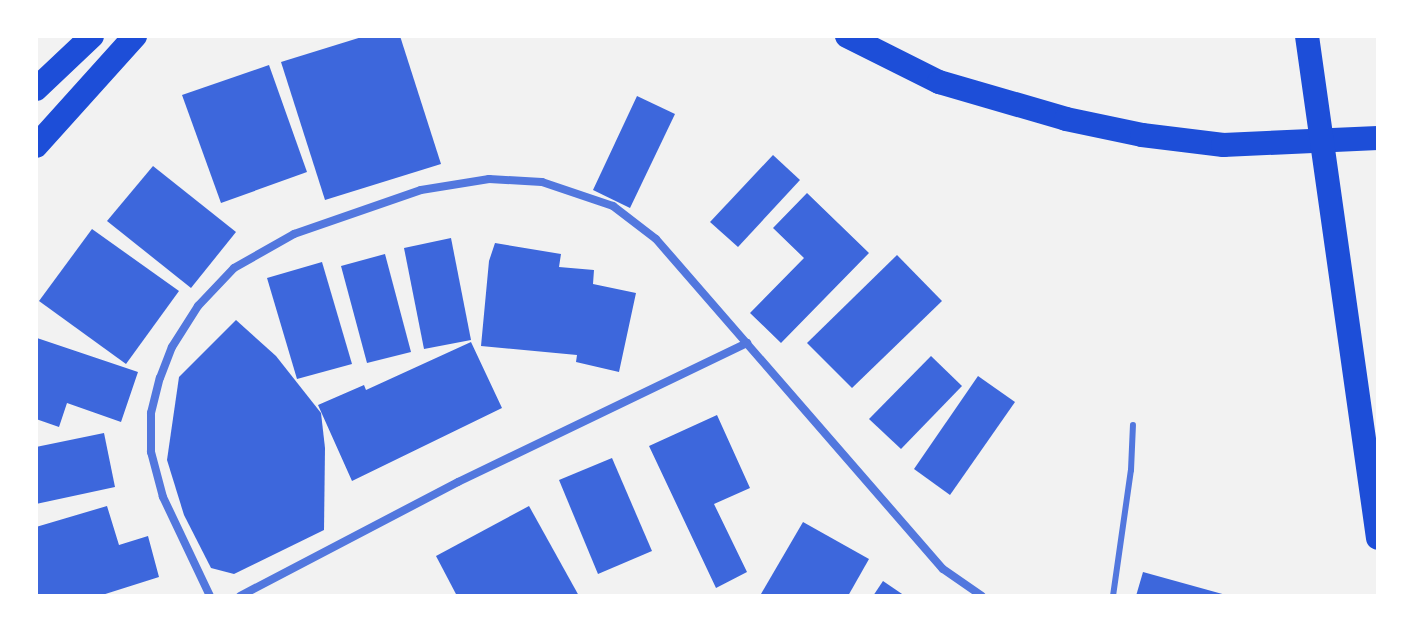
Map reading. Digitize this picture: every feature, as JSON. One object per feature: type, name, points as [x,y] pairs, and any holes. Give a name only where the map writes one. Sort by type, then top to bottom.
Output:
[{"type":"highway","points":[[36,89],[92,36]]},
{"type":"highway","points":[[36,146],[135,36]]},
{"type":"highway","points":[[847,36],[939,82],[1066,119],[1142,135],[1223,145],[1378,138]]},
{"type":"highway","points":[[1306,38],[1378,538]]},
{"type":"street","points":[[210,596],[163,497],[151,452],[151,413],[172,347],[198,306],[234,268],[294,234],[421,190],[489,179],[542,182],[613,206],[656,239],[943,569],[982,596]]},
{"type":"street","points":[[240,596],[458,482],[747,343]]},
{"type":"lane","points":[[1113,596],[1133,425]]},
{"type":"building","points":[[365,36],[400,36],[441,164],[325,200],[281,62]]},
{"type":"building","points":[[269,65],[307,172],[221,203],[182,95]]},
{"type":"building","points":[[637,96],[675,114],[630,208],[593,190]]},
{"type":"building","points":[[773,155],[800,180],[738,247],[710,222]]},
{"type":"building","points":[[153,166],[236,232],[191,288],[107,221]]},
{"type":"building","points":[[807,193],[869,253],[781,343],[750,313],[804,258],[773,228]]},
{"type":"building","points":[[92,229],[179,291],[126,364],[39,301]]},
{"type":"building","points":[[451,238],[471,340],[424,349],[404,248]]},
{"type":"building","points":[[495,243],[561,254],[559,267],[594,270],[593,284],[636,293],[619,372],[576,362],[577,355],[481,346],[489,261]]},
{"type":"building","points":[[385,254],[411,352],[367,363],[341,266]]},
{"type":"building","points":[[897,255],[942,301],[852,388],[807,343]]},
{"type":"building","points":[[322,262],[352,364],[297,379],[267,278]]},
{"type":"building","points":[[236,320],[276,356],[321,413],[325,448],[324,530],[234,574],[211,568],[184,515],[167,460],[179,377]]},
{"type":"building","points":[[37,338],[138,372],[121,422],[67,403],[59,427],[36,419]]},
{"type":"building","points":[[471,342],[502,408],[352,481],[318,405],[364,385],[366,390]]},
{"type":"building","points":[[931,356],[962,386],[901,449],[869,419]]},
{"type":"building","points":[[978,376],[1015,402],[950,495],[914,469]]},
{"type":"building","points":[[717,415],[750,488],[714,504],[747,572],[716,588],[649,446]]},
{"type":"building","points":[[104,433],[115,487],[36,504],[36,447]]},
{"type":"building","points":[[612,458],[652,551],[598,574],[559,480]]},
{"type":"building","points":[[107,506],[119,545],[148,536],[159,577],[99,596],[36,596],[36,527]]},
{"type":"building","points":[[529,506],[579,596],[457,596],[436,556]]},
{"type":"building","points":[[803,522],[869,559],[848,596],[761,594]]},
{"type":"building","points":[[1143,572],[1226,595],[1226,596],[1136,596]]},
{"type":"building","points":[[883,581],[905,596],[873,596]]}]
